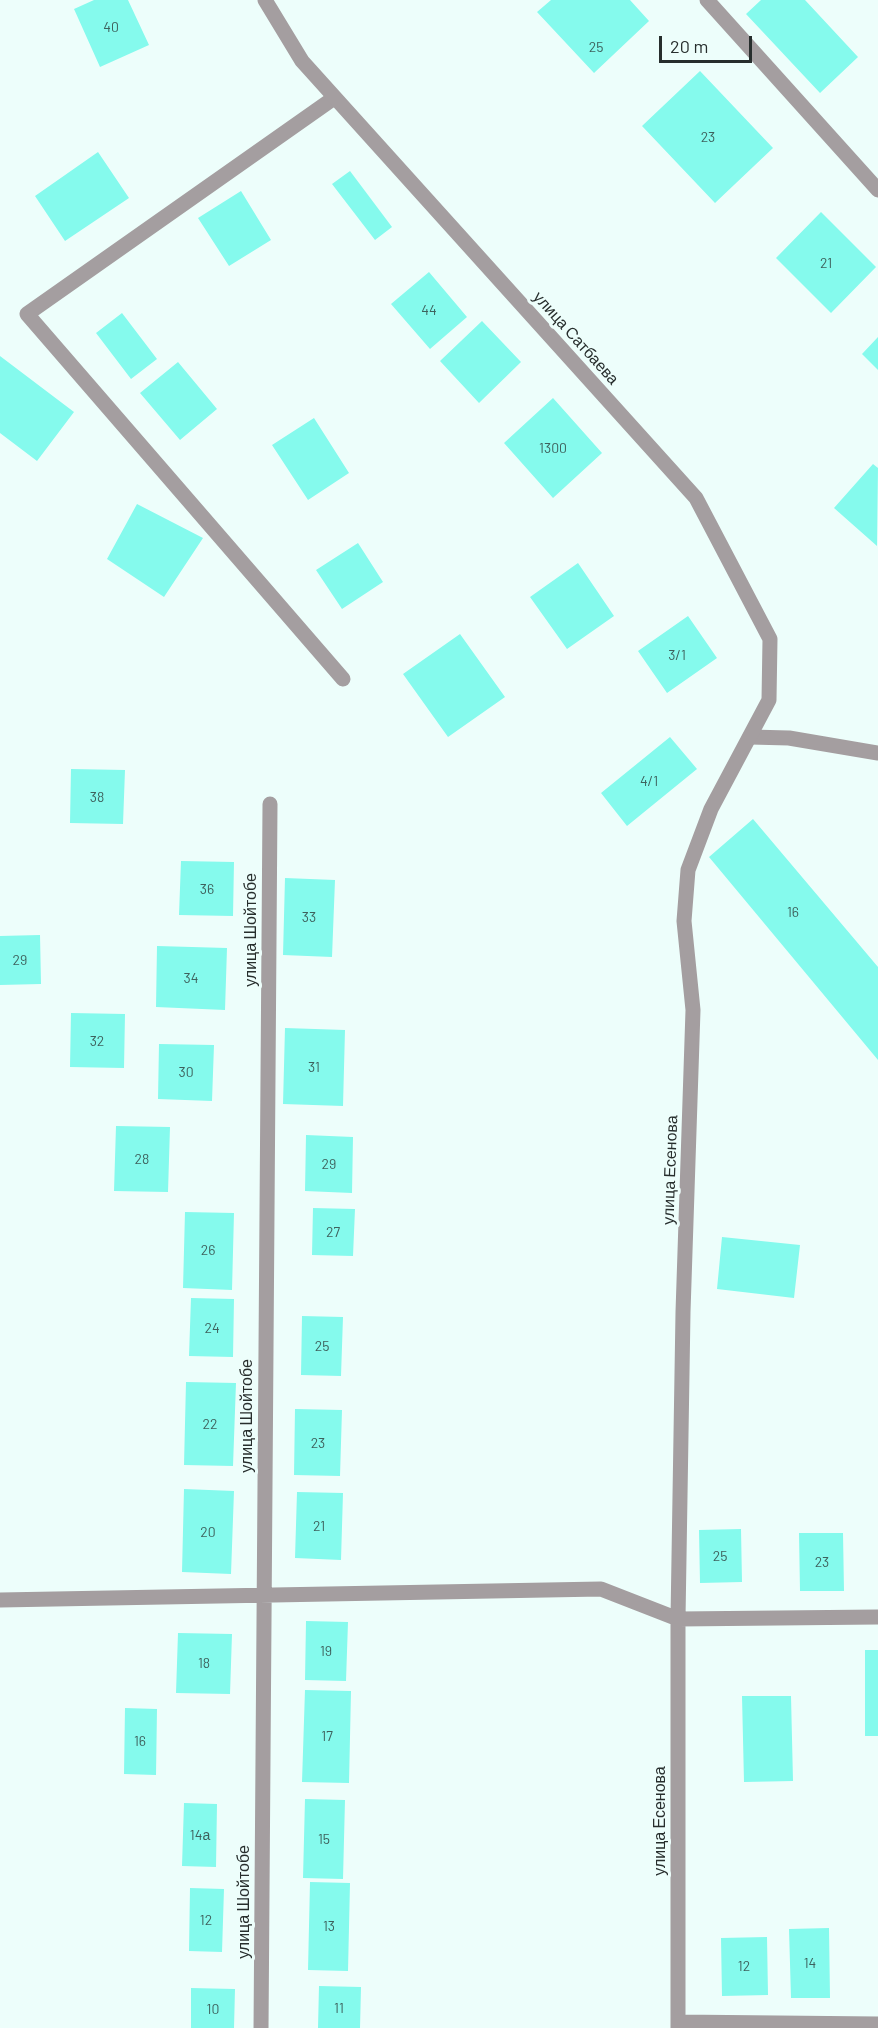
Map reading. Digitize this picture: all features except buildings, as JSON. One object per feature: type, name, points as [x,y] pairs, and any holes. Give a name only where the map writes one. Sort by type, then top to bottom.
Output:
[{"type":"street","name":"улица Сатбаева","points":[[265,0],[302,62],[696,498],[770,639],[770,700],[750,737]]},
{"type":"street","points":[[707,0],[878,190]]},
{"type":"street","points":[[334,98],[27,314],[343,679]]},
{"type":"street","points":[[750,737],[789,738],[878,753]]},
{"type":"street","name":"улица Есенова","points":[[750,737],[711,808],[688,870],[684,921],[693,1010],[683,1312],[678,1619],[678,2025],[878,2024]]},
{"type":"street","name":"улица Шойтобе","points":[[261,2028],[270,804]]},
{"type":"street","points":[[0,1600],[602,1589],[678,1619],[878,1617]]}]
